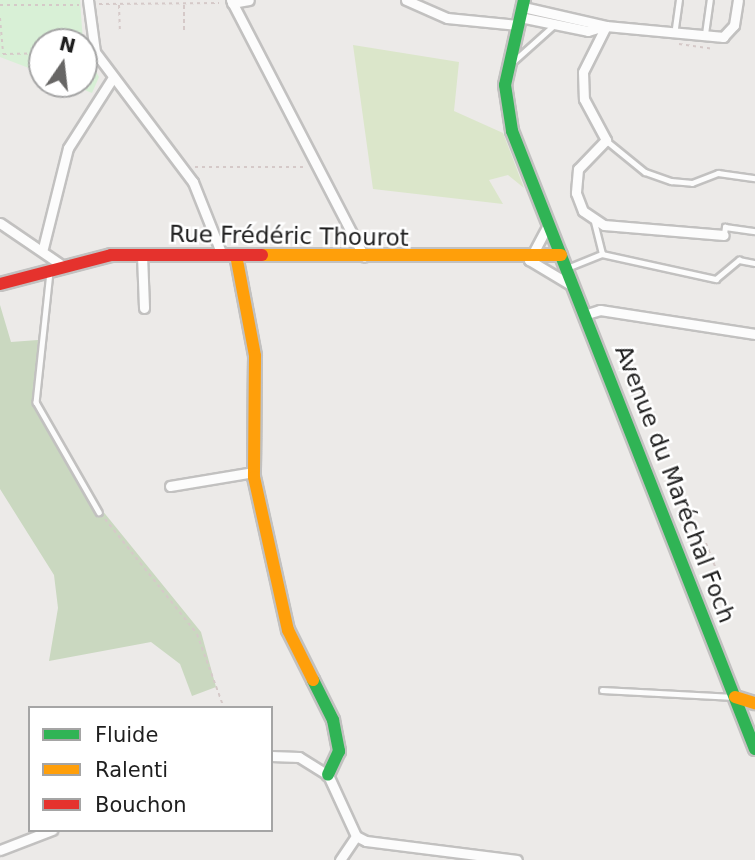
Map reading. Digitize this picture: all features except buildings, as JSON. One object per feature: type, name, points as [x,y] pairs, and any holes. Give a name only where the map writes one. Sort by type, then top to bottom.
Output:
[{"type":"street","points":[[248,0],[231,1],[365,258]]},
{"type":"street","points":[[406,0],[447,18],[521,12],[606,26]]},
{"type":"street","points":[[521,12],[553,26],[675,28],[723,37],[734,25],[738,0]]},
{"type":"street","points":[[88,2],[95,52],[112,79],[183,167],[222,255]]},
{"type":"street","name":"Avenue du Maréchal Foch","points":[[521,12],[509,67],[512,131],[548,225],[587,314],[735,697],[753,726],[755,748]]},
{"type":"street","points":[[606,26],[587,60],[582,87],[607,140],[575,181],[583,211],[594,221],[724,235]]},
{"type":"street","points":[[43,248],[68,148],[112,79]]},
{"type":"street","points":[[0,223],[43,248],[55,266]]},
{"type":"street","points":[[548,225],[529,260],[577,292]]},
{"type":"street","points":[[142,255],[144,308]]},
{"type":"street","name":"Rue Frédéric Thourot","points":[[0,284],[55,266],[142,255],[529,260],[561,255]]},
{"type":"street","points":[[236,255],[255,356],[254,472],[288,630],[332,720],[339,751],[327,775]]},
{"type":"street","points":[[587,314],[600,310],[755,334]]},
{"type":"street","points":[[170,486],[254,472]]},
{"type":"street","points":[[735,697],[755,703]]},
{"type":"street","points":[[273,757],[299,757],[327,775],[356,835],[376,844],[517,860]]},
{"type":"street","points":[[0,850],[47,832]]},
{"type":"street","points":[[340,860],[356,835]]},
{"type":"lane","points":[[675,28],[679,0]]},
{"type":"lane","points":[[705,34],[710,0]]},
{"type":"lane","points":[[509,67],[553,26]]},
{"type":"lane","points":[[607,140],[645,172],[671,181],[692,183],[718,173],[755,178]]},
{"type":"lane","points":[[594,221],[602,254]]},
{"type":"lane","points":[[724,235],[725,227],[755,230]]},
{"type":"lane","points":[[567,268],[602,254],[716,279],[739,260],[755,263]]},
{"type":"lane","points":[[55,266],[36,402],[99,512]]},
{"type":"lane","points":[[602,690],[735,697]]},
{"type":"path","points":[[0,5],[88,2],[183,4],[231,1]]},
{"type":"path","points":[[119,4],[120,31]]},
{"type":"path","points":[[183,4],[184,31]]},
{"type":"path","points":[[0,18],[3,54],[28,54]]},
{"type":"path","points":[[183,167],[318,167]]},
{"type":"path","points":[[99,512],[197,634],[223,706]]},
{"type":"path","points":[[702,610],[719,601],[706,543]]},
{"type":"green space","points":[[0,0],[80,0],[82,28],[28,28],[28,68],[0,57]]},
{"type":"green space","points":[[353,45],[459,62],[454,111],[503,133],[524,188],[508,175],[489,180],[503,204],[373,189]]},
{"type":"green space","points":[[0,305],[11,342],[38,340],[34,408],[93,499],[201,632],[216,687],[192,696],[180,664],[151,642],[49,661],[58,608],[54,575],[0,489]]},
{"type":"traffic: fast","points":[[524,0],[505,85],[512,131],[755,749]]},
{"type":"traffic: fast","points":[[313,680],[333,720],[339,751],[328,775]]},
{"type":"traffic: slow","points":[[236,255],[255,356],[254,477],[288,630],[313,680]]},
{"type":"traffic: slow","points":[[262,255],[561,255]]},
{"type":"traffic: slow","points":[[735,697],[755,703]]},
{"type":"traffic: jam","points":[[0,284],[111,255],[262,255]]}]
